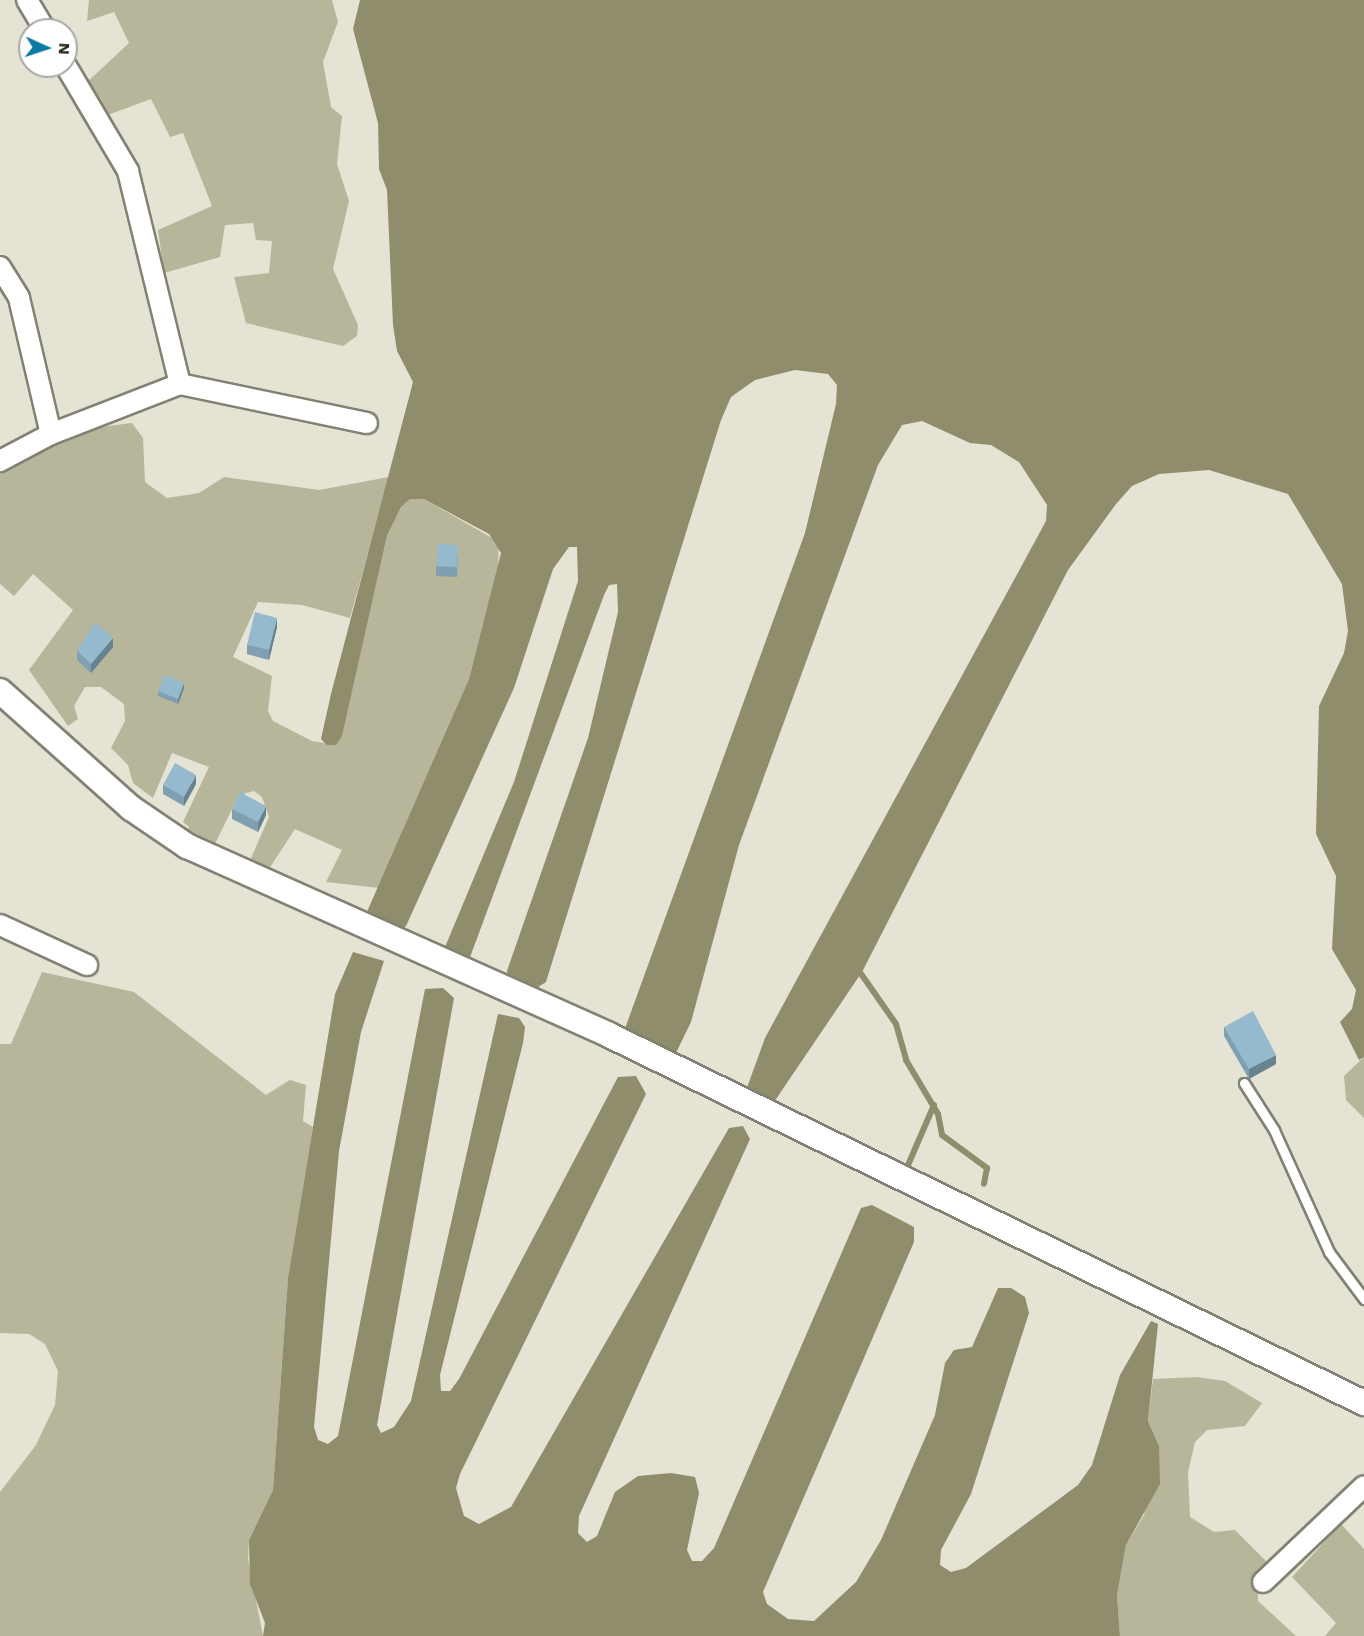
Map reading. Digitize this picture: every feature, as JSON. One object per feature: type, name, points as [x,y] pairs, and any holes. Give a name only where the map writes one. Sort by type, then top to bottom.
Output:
[{"type":"street","points":[[27,0],[38,18]]},
{"type":"street","points":[[73,78],[128,171],[180,384]]},
{"type":"street","points":[[0,267],[19,298],[51,434]]},
{"type":"street","points":[[0,460],[51,434],[180,384],[367,423]]},
{"type":"street","points":[[0,690],[131,808],[187,846],[609,1035],[1364,1403]]},
{"type":"street","points":[[0,925],[87,965]]},
{"type":"street","points":[[1263,1582],[1364,1486]]},
{"type":"lane","points":[[1244,1083],[1274,1130],[1329,1252],[1364,1299]]},
{"type":"green space","points":[[89,0],[332,0],[338,22],[323,62],[331,107],[342,116],[337,164],[349,201],[333,269],[358,325],[357,336],[343,346],[246,323],[234,277],[269,273],[272,241],[256,240],[253,223],[225,225],[220,257],[164,273],[158,230],[212,206],[183,133],[170,137],[151,99],[105,116],[84,85],[129,43],[114,12],[87,21]]},
{"type":"green space","points":[[132,423],[143,438],[145,482],[167,498],[199,493],[224,477],[319,490],[389,477],[350,618],[302,605],[258,602],[233,657],[272,676],[268,711],[273,721],[312,741],[336,745],[342,735],[387,536],[401,507],[410,499],[424,499],[499,542],[498,567],[469,679],[380,888],[326,882],[342,850],[295,829],[265,875],[248,865],[269,817],[262,797],[254,791],[239,795],[210,854],[184,840],[189,827],[183,822],[209,767],[172,753],[153,798],[133,783],[128,765],[111,748],[125,721],[124,704],[101,687],[85,687],[74,706],[78,719],[68,726],[29,670],[73,610],[33,574],[14,596],[0,584],[0,469],[59,432]]},
{"type":"green space","points":[[42,972],[134,992],[266,1095],[290,1080],[306,1085],[303,1121],[313,1127],[288,1278],[273,1490],[249,1540],[248,1559],[263,1636],[0,1636],[0,1492],[36,1445],[55,1405],[58,1371],[45,1344],[29,1334],[0,1333],[0,1044],[11,1044]]},
{"type":"green space","points":[[1364,1057],[1364,1118],[1346,1100],[1344,1076]]},
{"type":"green space","points":[[1197,1377],[1225,1381],[1262,1403],[1245,1426],[1207,1430],[1195,1442],[1188,1472],[1190,1517],[1214,1532],[1235,1530],[1269,1564],[1257,1578],[1258,1601],[1296,1636],[1120,1636],[1117,1595],[1126,1545],[1144,1515],[1159,1446],[1148,1421],[1153,1379]]},
{"type":"green space","points":[[1341,1524],[1364,1549],[1364,1636],[1325,1636],[1336,1623],[1292,1577]]},
{"type":"shaded area","points":[[360,0],[1364,0],[1364,1057],[1359,1060],[1340,1022],[1352,1009],[1356,990],[1332,949],[1336,876],[1316,834],[1319,706],[1344,653],[1348,631],[1342,584],[1288,494],[1209,470],[1159,474],[1132,486],[1116,504],[1068,570],[862,972],[774,1102],[745,1093],[765,1038],[1046,521],[1047,505],[1019,462],[991,445],[970,443],[922,421],[902,425],[878,465],[739,845],[691,1022],[673,1059],[623,1034],[805,533],[836,404],[837,385],[828,374],[795,370],[755,380],[731,397],[721,420],[546,982],[532,991],[508,983],[507,971],[588,738],[618,612],[617,584],[609,585],[604,595],[469,960],[445,957],[445,947],[514,782],[578,581],[577,547],[569,547],[553,569],[514,688],[406,926],[396,934],[366,914],[469,679],[501,553],[489,534],[424,499],[410,499],[401,507],[387,536],[342,736],[336,745],[327,745],[321,739],[331,694],[413,382],[397,351],[393,325],[387,190],[379,169],[378,123],[353,29]]},
{"type":"shaded area","points":[[353,952],[384,961],[361,1032],[339,1151],[314,1427],[318,1440],[328,1444],[338,1436],[425,989],[443,988],[454,998],[377,1425],[381,1433],[394,1427],[411,1401],[498,1014],[519,1018],[525,1027],[523,1043],[440,1375],[441,1391],[450,1391],[459,1379],[618,1077],[636,1076],[646,1094],[460,1474],[456,1488],[464,1516],[479,1524],[511,1507],[729,1128],[743,1126],[750,1139],[579,1516],[578,1533],[587,1542],[597,1536],[615,1492],[638,1476],[671,1473],[695,1477],[699,1493],[687,1550],[692,1561],[702,1561],[714,1548],[861,1208],[872,1205],[914,1227],[914,1242],[763,1592],[767,1604],[788,1619],[814,1621],[856,1582],[881,1540],[935,1415],[945,1363],[954,1350],[972,1347],[998,1288],[1011,1288],[1025,1297],[1029,1313],[971,1494],[941,1550],[940,1565],[951,1572],[966,1568],[1078,1485],[1092,1465],[1120,1375],[1151,1321],[1158,1324],[1148,1421],[1159,1446],[1160,1484],[1126,1545],[1117,1595],[1120,1636],[263,1636],[265,1623],[250,1584],[249,1540],[273,1490],[288,1278],[335,994]]},
{"type":"building","points":[[438,544],[458,545],[457,567],[436,566]]},
{"type":"building","points":[[255,612],[277,618],[269,650],[247,645]]},
{"type":"building","points":[[95,622],[113,638],[91,664],[77,651]]},
{"type":"building","points":[[164,675],[184,683],[178,699],[158,691]]},
{"type":"building","points":[[175,763],[196,775],[184,797],[163,785]]},
{"type":"building","points":[[240,792],[266,806],[258,822],[232,809]]},
{"type":"building","points":[[1253,1011],[1276,1055],[1249,1069],[1224,1027]]},
{"type":"waterway","points":[[857,968],[896,1024],[906,1060],[938,1114],[942,1135],[987,1168],[984,1184]]},
{"type":"waterway","points":[[905,1172],[934,1105]]}]
